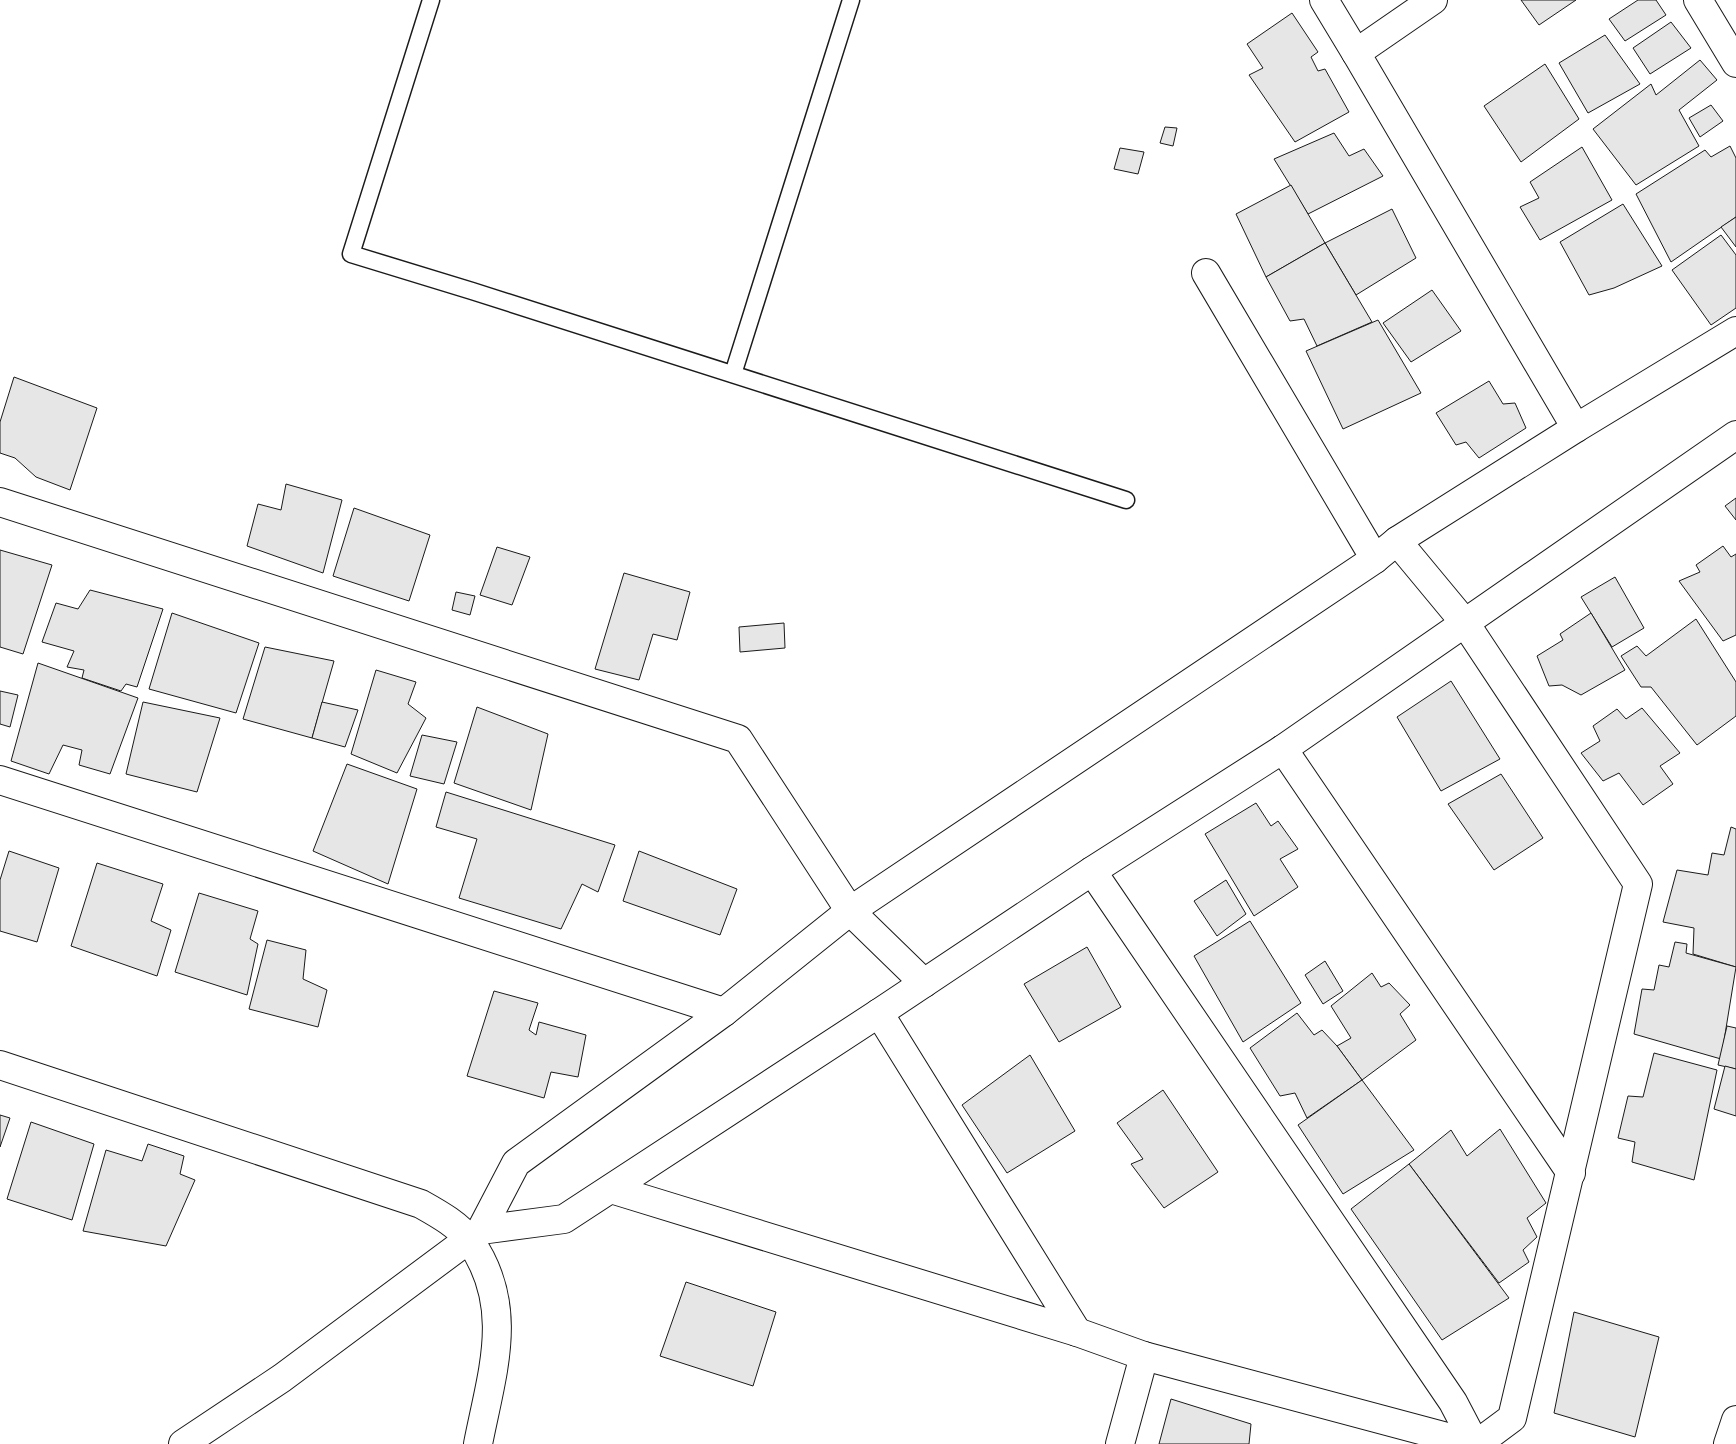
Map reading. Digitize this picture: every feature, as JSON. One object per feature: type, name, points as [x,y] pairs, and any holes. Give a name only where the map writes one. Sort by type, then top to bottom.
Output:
[{"type":"street","points":[[1324,0],[1576,428]]},
{"type":"street","points":[[1356,53],[1433,0]]},
{"type":"street","points":[[1698,0],[1736,63]]},
{"type":"street","points":[[1206,273],[1376,560]]},
{"type":"street","points":[[183,1444],[282,1378],[475,1235],[516,1163],[724,1012],[850,911],[1376,560],[1397,542],[1576,428],[1736,331]]},
{"type":"street","points":[[475,1235],[564,1219],[1092,871],[1283,749],[1736,435]]},
{"type":"street","points":[[0,502],[738,740],[850,911],[924,983]]},
{"type":"street","points":[[611,1189],[1077,1332],[1144,1356],[1475,1444],[1512,1418],[1638,884],[1465,624],[1397,542]]},
{"type":"street","points":[[1283,749],[1571,1173]]},
{"type":"street","points":[[0,780],[724,1012]]},
{"type":"street","points":[[1092,871],[1453,1402],[1475,1444]]},
{"type":"street","points":[[879,1013],[1077,1332]]},
{"type":"street","points":[[0,1065],[421,1204],[475,1235],[490,1277],[497,1308],[498,1340],[478,1444]]},
{"type":"street","points":[[1120,1444],[1144,1356]]},
{"type":"street","points":[[1728,1444],[1736,1420]]},
{"type":"lane","points":[[431,0],[351,254],[472,290],[1126,500]]},
{"type":"lane","points":[[734,374],[851,0]]},
{"type":"building","points":[[1521,0],[1576,0],[1539,25]]},
{"type":"building","points":[[1638,0],[1656,0],[1666,15],[1625,41],[1609,19]]},
{"type":"building","points":[[1292,13],[1318,52],[1311,57],[1318,71],[1325,69],[1349,112],[1295,142],[1249,75],[1263,68],[1247,44]]},
{"type":"building","points":[[1671,22],[1691,48],[1650,74],[1633,48]]},
{"type":"building","points":[[1605,35],[1640,84],[1588,113],[1559,63]]},
{"type":"building","points":[[1700,60],[1717,80],[1679,110],[1699,146],[1636,185],[1593,129],[1651,84],[1656,95]]},
{"type":"building","points":[[1545,64],[1579,119],[1521,162],[1484,106]]},
{"type":"building","points":[[1711,105],[1723,121],[1700,137],[1689,118]]},
{"type":"building","points":[[1165,127],[1177,128],[1173,146],[1160,143]]},
{"type":"building","points":[[1334,133],[1349,156],[1364,149],[1383,176],[1308,214],[1274,159]]},
{"type":"building","points":[[1730,146],[1736,158],[1736,217],[1671,262],[1636,194],[1705,150],[1711,157]]},
{"type":"building","points":[[1582,147],[1612,200],[1540,240],[1520,207],[1539,198],[1530,182]]},
{"type":"building","points":[[1120,148],[1144,152],[1138,174],[1114,169]]},
{"type":"building","points":[[1291,185],[1325,243],[1266,277],[1236,214]]},
{"type":"building","points":[[1623,204],[1662,266],[1614,288],[1589,295],[1560,242]]},
{"type":"building","points":[[1392,209],[1416,258],[1356,295],[1325,243]]},
{"type":"building","points":[[1736,217],[1736,247],[1721,227]]},
{"type":"building","points":[[1721,235],[1736,255],[1736,308],[1711,325],[1672,270]]},
{"type":"building","points":[[1325,243],[1372,322],[1317,346],[1304,319],[1290,321],[1266,277]]},
{"type":"building","points":[[1432,290],[1461,331],[1411,362],[1383,323]]},
{"type":"building","points":[[1378,320],[1421,393],[1343,429],[1306,351]]},
{"type":"building","points":[[14,377],[97,408],[70,490],[36,477],[15,458],[0,453],[0,422]]},
{"type":"building","points":[[1489,381],[1503,404],[1515,403],[1526,428],[1479,458],[1466,442],[1456,445],[1436,413]]},
{"type":"building","points":[[286,484],[342,500],[323,573],[247,546],[258,504],[281,510]]},
{"type":"building","points":[[1736,498],[1736,520],[1725,506]]},
{"type":"building","points":[[354,508],[430,535],[409,601],[333,576]]},
{"type":"building","points":[[1723,546],[1731,557],[1736,554],[1736,635],[1723,641],[1679,581],[1700,572],[1696,565]]},
{"type":"building","points":[[497,547],[530,557],[512,605],[480,595]]},
{"type":"building","points":[[0,550],[52,565],[23,654],[0,647]]},
{"type":"building","points":[[624,573],[690,592],[677,640],[653,634],[639,680],[595,669]]},
{"type":"building","points":[[1615,577],[1644,628],[1612,647],[1581,597]]},
{"type":"building","points":[[90,590],[163,609],[137,687],[126,684],[121,691],[82,678],[84,670],[67,667],[74,651],[42,642],[56,603],[78,609]]},
{"type":"building","points":[[456,592],[475,596],[470,615],[452,610]]},
{"type":"building","points":[[172,613],[259,643],[236,713],[149,689]]},
{"type":"building","points":[[1591,613],[1625,670],[1581,695],[1562,685],[1549,686],[1537,656],[1563,640],[1560,634]]},
{"type":"building","points":[[1696,619],[1736,682],[1736,716],[1697,745],[1651,687],[1641,687],[1621,656],[1637,646],[1646,656]]},
{"type":"building","points":[[784,623],[785,648],[740,652],[739,627]]},
{"type":"building","points":[[265,647],[334,661],[312,738],[243,719]]},
{"type":"building","points":[[38,663],[138,698],[110,774],[79,765],[82,750],[63,745],[49,774],[11,761]]},
{"type":"building","points":[[376,670],[416,682],[408,704],[426,718],[397,773],[351,754]]},
{"type":"building","points":[[1451,681],[1500,759],[1441,791],[1397,717]]},
{"type":"building","points":[[0,691],[18,695],[10,727],[0,724]]},
{"type":"building","points":[[143,702],[220,718],[197,792],[126,774]]},
{"type":"building","points":[[322,702],[358,710],[345,747],[312,738]]},
{"type":"building","points":[[477,707],[548,734],[531,810],[454,783]]},
{"type":"building","points":[[1642,708],[1680,753],[1660,766],[1673,784],[1643,805],[1619,773],[1603,781],[1581,753],[1600,741],[1593,726],[1617,709],[1626,719]]},
{"type":"building","points":[[422,735],[457,742],[444,784],[410,776]]},
{"type":"building","points":[[347,764],[417,789],[388,884],[313,851]]},
{"type":"building","points":[[1501,774],[1543,838],[1494,870],[1448,804]]},
{"type":"building","points":[[446,792],[615,845],[598,892],[582,884],[561,929],[459,898],[477,839],[436,827]]},
{"type":"building","points":[[1256,803],[1271,826],[1278,821],[1298,849],[1280,859],[1298,887],[1254,916],[1205,834]]},
{"type":"building","points":[[1731,827],[1736,829],[1736,967],[1693,954],[1694,928],[1663,922],[1677,870],[1708,875],[1712,853],[1724,855]]},
{"type":"building","points":[[9,851],[59,868],[37,942],[0,931],[0,880]]},
{"type":"building","points":[[639,851],[737,889],[720,935],[623,901]]},
{"type":"building","points":[[97,863],[163,884],[151,921],[171,930],[157,976],[71,946]]},
{"type":"building","points":[[1226,880],[1246,914],[1217,936],[1194,901]]},
{"type":"building","points":[[199,893],[258,911],[250,939],[258,944],[247,995],[175,972]]},
{"type":"building","points":[[1250,921],[1301,1003],[1243,1042],[1194,956]]},
{"type":"building","points":[[267,940],[306,950],[303,979],[327,990],[318,1027],[249,1009]]},
{"type":"building","points":[[1675,942],[1687,944],[1686,953],[1736,967],[1721,1059],[1634,1034],[1642,989],[1654,990],[1659,965],[1669,967]]},
{"type":"building","points":[[1087,947],[1121,1007],[1059,1042],[1024,984]]},
{"type":"building","points":[[1325,961],[1343,991],[1323,1004],[1305,975]]},
{"type":"building","points":[[1372,973],[1381,987],[1389,983],[1410,1005],[1400,1014],[1416,1040],[1362,1080],[1337,1046],[1351,1038],[1331,1006]]},
{"type":"building","points":[[494,991],[538,1003],[529,1030],[536,1035],[539,1022],[586,1035],[578,1077],[551,1072],[544,1098],[467,1076]]},
{"type":"building","points":[[1297,1013],[1314,1035],[1322,1030],[1337,1046],[1362,1080],[1307,1118],[1295,1093],[1280,1096],[1250,1048]]},
{"type":"building","points":[[1727,1026],[1736,1028],[1736,1069],[1718,1065]]},
{"type":"building","points":[[1654,1053],[1717,1070],[1694,1180],[1632,1162],[1635,1142],[1618,1138],[1628,1096],[1643,1097]]},
{"type":"building","points":[[1030,1055],[1075,1131],[1007,1173],[962,1105]]},
{"type":"building","points":[[1725,1066],[1736,1069],[1736,1116],[1714,1109]]},
{"type":"building","points":[[1362,1080],[1414,1150],[1343,1194],[1298,1125]]},
{"type":"building","points":[[1163,1090],[1218,1172],[1164,1208],[1131,1164],[1143,1159],[1117,1123]]},
{"type":"building","points":[[0,1115],[10,1118],[0,1147]]},
{"type":"building","points":[[31,1122],[94,1144],[72,1220],[7,1199]]},
{"type":"building","points":[[1500,1129],[1546,1203],[1527,1218],[1537,1237],[1523,1250],[1529,1262],[1499,1283],[1409,1164],[1451,1130],[1467,1156]]},
{"type":"building","points":[[148,1144],[184,1156],[180,1174],[195,1180],[166,1246],[83,1231],[106,1150],[142,1161]]},
{"type":"building","points":[[1409,1164],[1509,1298],[1442,1340],[1351,1209]]},
{"type":"building","points":[[686,1282],[776,1312],[753,1386],[660,1356]]},
{"type":"building","points":[[1574,1312],[1659,1337],[1635,1437],[1554,1413]]},
{"type":"building","points":[[1171,1399],[1251,1424],[1249,1444],[1159,1444]]}]
